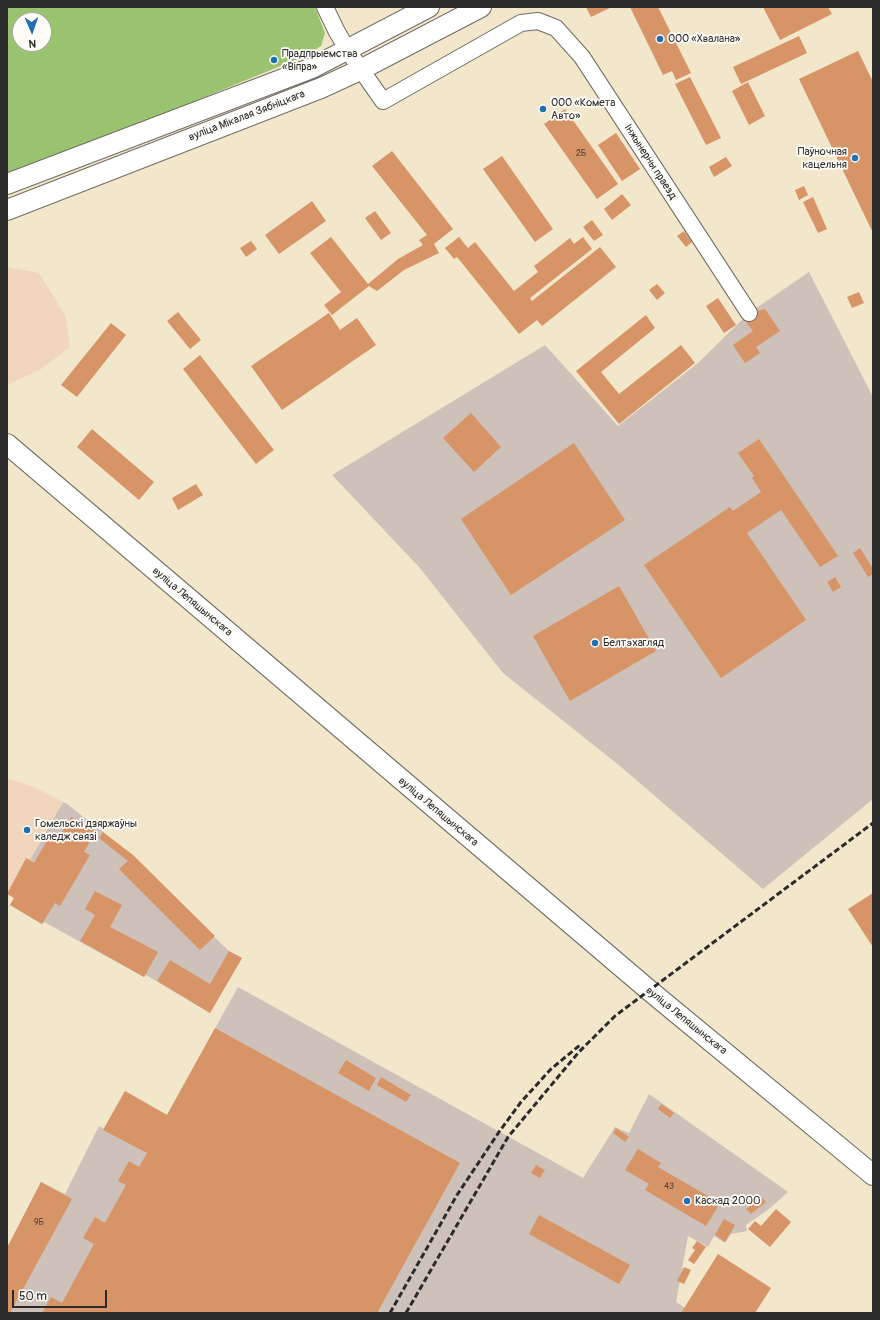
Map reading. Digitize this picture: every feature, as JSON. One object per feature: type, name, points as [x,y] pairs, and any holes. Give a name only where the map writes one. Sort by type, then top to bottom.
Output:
[{"type":"main road","name":"вуліца Мікалая Зябніцкага","points":[[7,184],[282,80],[348,50],[430,7]]},
{"type":"main road","name":"вуліца Мікалая Зябніцкага","points":[[7,210],[321,88],[360,70],[481,7]]},
{"type":"main road","name":"вуліца Лепяшынскага","points":[[7,444],[650,991],[873,1175]]},
{"type":"street","points":[[325,7],[336,30],[360,70]]},
{"type":"street","name":"Інжынерны праезд","points":[[360,70],[383,101],[521,23],[538,21],[556,28],[582,57],[749,313]]},
{"type":"shaded area","points":[[7,267],[39,273],[66,317],[70,347],[41,369],[7,385]]},
{"type":"shaded area","points":[[809,272],[873,397],[873,799],[763,889],[620,766],[503,673],[419,567],[332,475],[545,345],[618,426],[698,363],[749,313]]},
{"type":"shaded area","name":"Гомельскі дзяржаўны каледж связі","points":[[7,778],[34,787],[63,802],[30,860],[26,858],[7,895]]},
{"type":"shaded area","points":[[63,802],[103,832],[229,951],[242,958],[210,1013],[146,975],[144,977],[44,922],[42,924],[10,905],[14,898],[26,858],[30,860]]},
{"type":"shaded area","points":[[238,987],[583,1178],[615,1127],[629,1133],[649,1094],[788,1192],[769,1209],[746,1225],[747,1231],[731,1234],[725,1243],[714,1236],[708,1247],[688,1236],[676,1302],[693,1313],[7,1313],[7,1248],[41,1182],[65,1194],[99,1126],[104,1129],[125,1091],[167,1115]]},
{"type":"green space","points":[[7,7],[315,7],[325,33],[321,46],[305,56],[141,123],[7,173]]},
{"type":"building","points":[[586,7],[612,7],[591,17]]},
{"type":"building","name":"ООО «Хвалана»","points":[[630,7],[658,7],[691,73],[676,80],[672,71],[663,75]]},
{"type":"building","points":[[763,7],[828,7],[832,14],[780,40]]},
{"type":"building","points":[[799,36],[807,53],[741,84],[733,67]]},
{"type":"building","name":"Паўночная кацельня","points":[[858,51],[873,82],[873,233],[799,79]]},
{"type":"building","points":[[690,77],[721,138],[706,145],[675,84]]},
{"type":"building","points":[[748,82],[765,116],[749,125],[732,91]]},
{"type":"building","points":[[565,109],[618,184],[597,199],[544,124]]},
{"type":"building","points":[[616,133],[640,169],[622,181],[598,145]]},
{"type":"building","points":[[392,151],[453,229],[434,244],[439,253],[404,270],[377,291],[369,286],[332,315],[324,305],[341,292],[310,253],[331,237],[368,284],[398,259],[423,245],[419,240],[427,235],[372,166]]},
{"type":"building","points":[[502,156],[553,229],[535,242],[483,169]]},
{"type":"building","points":[[726,157],[732,166],[714,177],[709,167]]},
{"type":"building","points":[[804,186],[808,195],[799,200],[795,190]]},
{"type":"building","points":[[622,194],[631,205],[612,220],[604,209]]},
{"type":"building","points":[[813,197],[827,229],[818,233],[803,202]]},
{"type":"building","points":[[312,201],[326,221],[279,254],[265,235]]},
{"type":"building","points":[[375,211],[391,233],[381,240],[365,218]]},
{"type":"building","points":[[592,220],[603,235],[594,241],[583,227]]},
{"type":"building","points":[[684,231],[692,242],[686,247],[677,236]]},
{"type":"building","points":[[459,237],[468,248],[475,242],[514,291],[538,272],[534,266],[570,238],[574,244],[583,237],[592,249],[530,298],[532,301],[600,247],[616,267],[542,326],[537,320],[519,334],[457,257],[454,259],[445,248]]},
{"type":"building","points":[[251,241],[257,249],[246,257],[240,248]]},
{"type":"building","points":[[657,284],[665,293],[657,300],[649,290]]},
{"type":"building","points":[[859,292],[864,303],[852,308],[847,297]]},
{"type":"building","points":[[718,298],[736,325],[724,333],[706,306]]},
{"type":"building","points":[[765,309],[780,331],[756,347],[760,353],[745,363],[733,345],[753,331],[746,322],[749,313]]},
{"type":"building","points":[[178,312],[201,340],[190,349],[167,321]]},
{"type":"building","points":[[329,313],[340,330],[357,318],[376,345],[282,410],[251,366]]},
{"type":"building","points":[[646,315],[655,328],[601,372],[619,394],[681,345],[695,363],[619,424],[576,371]]},
{"type":"building","points":[[111,323],[126,335],[77,397],[61,385]]},
{"type":"building","points":[[200,355],[274,450],[256,464],[183,369]]},
{"type":"building","points":[[471,413],[501,447],[474,472],[443,438]]},
{"type":"building","points":[[92,429],[154,482],[139,500],[77,447]]},
{"type":"building","points":[[759,439],[838,556],[820,567],[781,510],[747,533],[806,620],[721,678],[644,565],[730,507],[733,511],[761,492],[752,478],[754,476],[738,453]]},
{"type":"building","points":[[574,443],[625,520],[511,595],[461,519]]},
{"type":"building","points":[[196,484],[203,495],[178,510],[172,498]]},
{"type":"building","points":[[860,548],[873,569],[873,574],[868,577],[853,553]]},
{"type":"building","points":[[835,577],[841,587],[833,592],[827,582]]},
{"type":"building","name":"Белтэхагляд","points":[[619,586],[656,651],[570,701],[533,636]]},
{"type":"building","points":[[71,817],[96,831],[84,852],[90,855],[60,906],[55,903],[42,924],[10,905],[14,898],[7,894],[26,858],[34,863],[49,837],[57,841]]},
{"type":"building","points":[[103,832],[133,855],[215,936],[200,950],[119,869],[128,861],[99,838]]},
{"type":"building","points":[[95,891],[122,905],[110,927],[158,952],[144,977],[80,941],[95,915],[85,909]]},
{"type":"building","points":[[873,893],[873,947],[848,909]]},
{"type":"building","points":[[229,951],[242,958],[210,1013],[157,981],[170,960],[210,984]]},
{"type":"building","points":[[215,1028],[460,1163],[377,1313],[42,1313],[51,1297],[62,1303],[94,1244],[83,1238],[95,1217],[105,1223],[126,1185],[118,1181],[129,1161],[139,1167],[147,1153],[103,1130],[125,1091],[167,1115]]},
{"type":"building","points":[[346,1060],[376,1078],[369,1091],[338,1073]]},
{"type":"building","points":[[381,1077],[411,1095],[406,1102],[377,1085]]},
{"type":"building","points":[[661,1104],[674,1113],[670,1118],[658,1109]]},
{"type":"building","points":[[616,1128],[629,1137],[625,1142],[613,1133]]},
{"type":"building","points":[[638,1149],[661,1163],[658,1167],[720,1203],[706,1226],[645,1190],[649,1184],[625,1170]]},
{"type":"building","points":[[536,1165],[545,1170],[540,1178],[531,1173]]},
{"type":"building","points":[[41,1182],[72,1199],[10,1313],[7,1313],[7,1248]]},
{"type":"building","points":[[761,1197],[766,1202],[751,1214],[746,1209]]},
{"type":"building","points":[[776,1209],[791,1222],[770,1247],[748,1229],[755,1221],[761,1226]]},
{"type":"building","points":[[539,1215],[630,1265],[619,1284],[529,1234]]},
{"type":"building","points":[[724,1219],[735,1225],[725,1242],[715,1235]]},
{"type":"building","points":[[697,1241],[706,1247],[694,1264],[688,1260],[695,1250],[692,1248]]},
{"type":"building","points":[[718,1254],[771,1288],[755,1313],[681,1313]]},
{"type":"building","points":[[684,1267],[691,1270],[684,1284],[677,1281]]},
{"type":"railway","points":[[406,1313],[508,1137],[578,1053],[615,1016],[873,823]]},
{"type":"railway","points":[[390,1313],[457,1195],[499,1132],[521,1102],[551,1069],[580,1045]]},
{"type":"place","name":"ООО «Хвалана»","points":[[660,39]]},
{"type":"place","name":"Прадпрыемства «Віпра»","points":[[274,60]]},
{"type":"place","name":"ООО «Комета Авто»","points":[[543,109]]},
{"type":"place","name":"Паўночная кацельня","points":[[855,158]]},
{"type":"place","name":"Белтэхагляд","points":[[595,643]]},
{"type":"place","name":"Гомельскі дзяржаўны каледж связі","points":[[27,830]]},
{"type":"place","name":"Каскад 2000","points":[[687,1201]]}]
